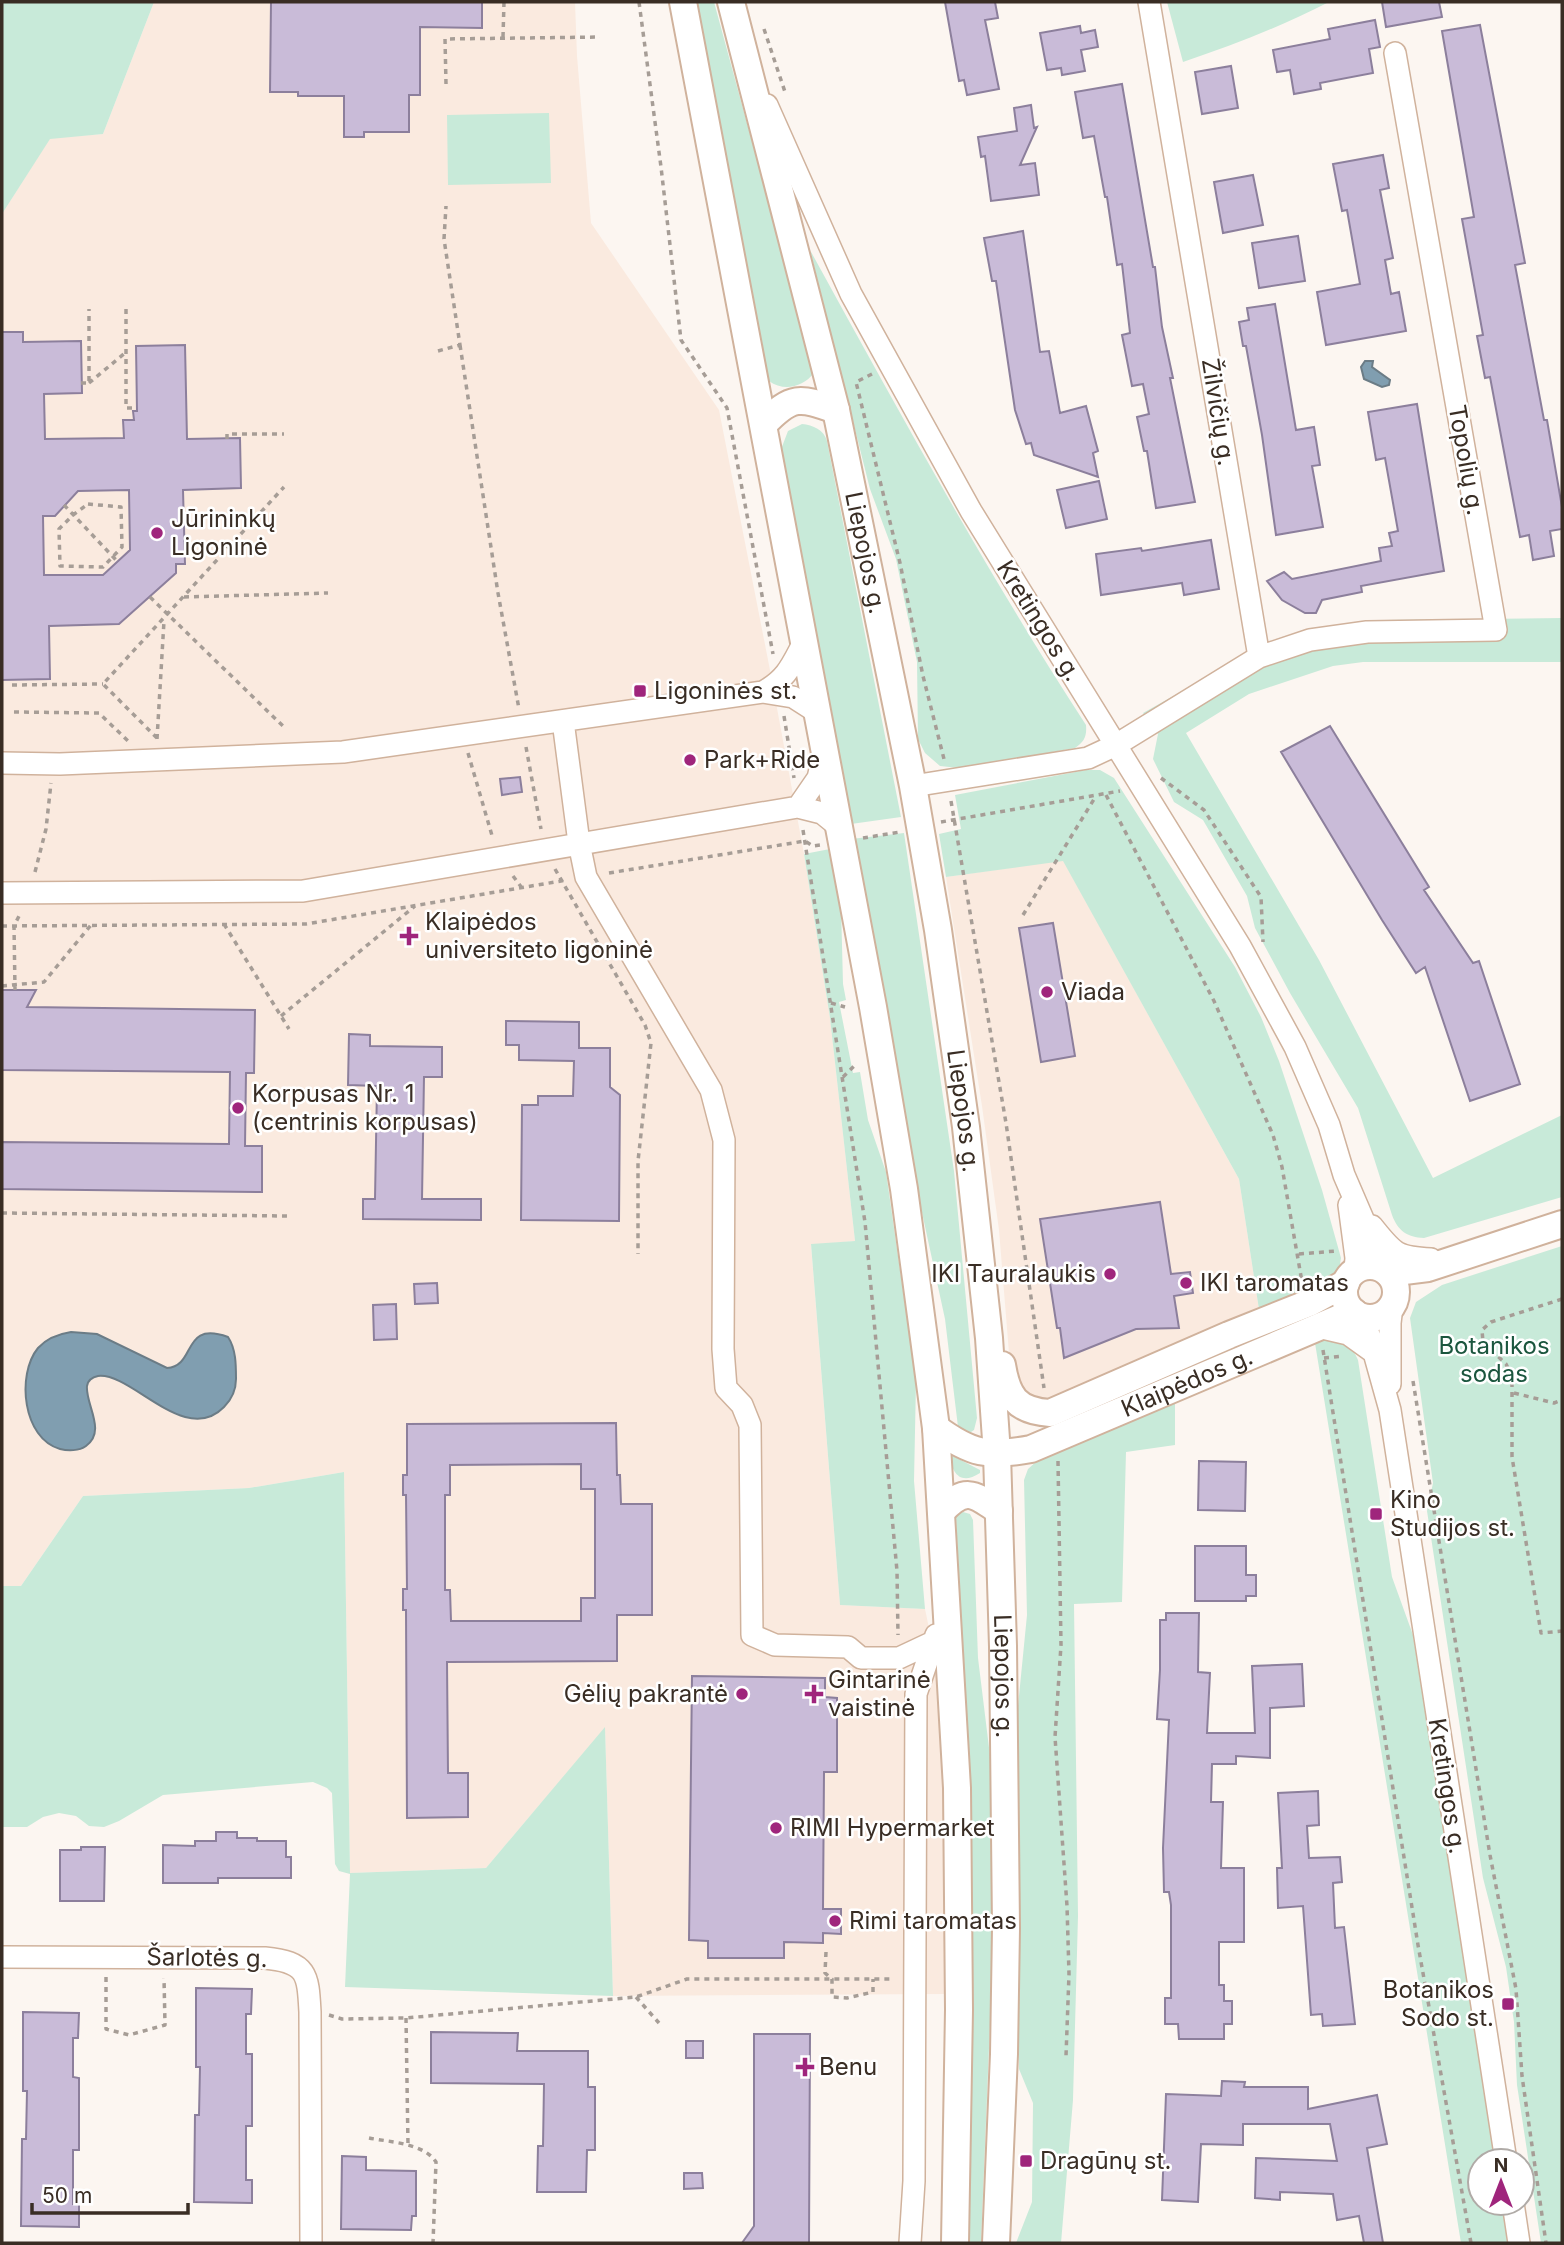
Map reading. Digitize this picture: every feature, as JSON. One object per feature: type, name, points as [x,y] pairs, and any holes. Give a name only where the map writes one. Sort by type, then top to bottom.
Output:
[{"type":"main road","name":"Liepojos g.","points":[[683,2],[805,640],[904,1189],[936,1427],[957,1788],[959,1927],[955,2243]]},
{"type":"main road","name":"Liepojos g.","points":[[731,2],[836,410],[913,786],[938,930],[966,1126],[989,1338],[999,1511],[1006,1928],[996,2243]]},
{"type":"main road","points":[[764,424],[781,406],[799,400],[836,410]]},
{"type":"main road","points":[[1359,1315],[1347,1304],[1344,1293],[1562,1224]]},
{"type":"main road","points":[[1314,1315],[1376,1283]]},
{"type":"main road","points":[[989,1338],[999,1354],[1006,1387],[1013,1398],[1025,1408],[1050,1413],[1229,1335],[1314,1315],[1377,1317],[1376,1283]]},
{"type":"main road","name":"Klaipėdos g.","points":[[997,1454],[1031,1449],[1057,1439],[1314,1315]]},
{"type":"main road","points":[[936,1427],[967,1448],[997,1454]]},
{"type":"main road","points":[[1000,1552],[1013,1528],[1013,1481],[1017,1468],[1031,1449]]},
{"type":"main road","points":[[942,1511],[954,1498],[968,1495],[979,1497],[999,1511]]},
{"type":"street","name":"Žilvičių g.","points":[[1150,2],[1259,657]]},
{"type":"street","name":"Topolių g.","points":[[1259,657],[1310,640],[1367,632],[1496,629],[1395,53]]},
{"type":"street","name":"Kretingos g.","points":[[746,58],[851,294],[971,511],[1116,745],[1149,781],[1295,1047],[1329,1125],[1344,1175],[1360,1211],[1376,1283],[1390,1323],[1390,1410]]},
{"type":"street","points":[[763,692],[788,673],[805,640]]},
{"type":"street","points":[[913,786],[1088,758],[1116,745],[1259,657]]},
{"type":"street","points":[[2,763],[61,764],[343,752],[763,692],[793,697],[818,713]]},
{"type":"street","points":[[563,721],[586,877],[711,1090],[724,1140],[723,1349],[726,1388],[742,1405],[750,1425],[752,1635],[775,1646],[848,1647],[861,1658],[899,1658],[933,1642]]},
{"type":"street","points":[[798,807],[818,778],[824,751]]},
{"type":"street","points":[[2,893],[303,891],[798,807],[822,813],[840,834]]},
{"type":"street","name":"Kretingos g.","points":[[1344,1175],[1356,1258],[1376,1283]]},
{"type":"street","points":[[1360,1211],[1391,1249],[1405,1258],[1454,1260]]},
{"type":"street","points":[[1314,1315],[1373,1352]]},
{"type":"street","name":"Kretingos g.","points":[[1359,1315],[1390,1410],[1504,2147]]},
{"type":"street","points":[[910,2243],[914,2181],[916,1694],[933,1642],[947,1611]]},
{"type":"street","points":[[899,1658],[916,1694]]},
{"type":"street","name":"Šarlotės g.","points":[[2,1957],[265,1958],[293,1964],[308,1981],[311,2243]]},
{"type":"street","points":[[1515,2217],[1519,2243]]},
{"type":"path","points":[[503,37],[504,2]]},
{"type":"path","points":[[763,25],[786,95]]},
{"type":"path","points":[[446,83],[445,39],[600,37]]},
{"type":"path","points":[[438,351],[460,345],[444,239],[446,206]]},
{"type":"path","points":[[89,309],[89,383]]},
{"type":"path","points":[[125,309],[126,408],[137,408]]},
{"type":"path","points":[[81,383],[89,383],[125,352]]},
{"type":"path","points":[[891,365],[856,382],[900,563],[922,677],[942,749],[1006,1123],[1045,1395],[1050,1413]]},
{"type":"path","points":[[227,439],[227,434],[284,433]]},
{"type":"path","points":[[103,684],[284,487]]},
{"type":"path","points":[[89,504],[121,507],[122,547],[115,559],[103,567],[60,566],[60,529],[73,515],[89,504]]},
{"type":"path","points":[[64,505],[115,559]]},
{"type":"path","points":[[184,597],[328,593]]},
{"type":"path","points":[[150,597],[286,729]]},
{"type":"path","points":[[14,712],[99,713],[147,761],[157,738],[164,619]]},
{"type":"path","points":[[12,685],[103,684],[157,738]]},
{"type":"path","points":[[463,736],[499,859],[522,888]]},
{"type":"path","points":[[2,926],[306,924],[804,841],[813,846],[840,834],[920,829],[953,819],[1106,795],[1149,781],[1204,810],[1261,897],[1263,950]]},
{"type":"path","points":[[1106,795],[1214,1001],[1273,1135],[1282,1167],[1303,1286],[1314,1315],[1418,1945],[1471,2243]]},
{"type":"path","points":[[1023,915],[1096,796]]},
{"type":"path","points":[[281,1016],[417,905]]},
{"type":"path","points":[[223,924],[289,1029]]},
{"type":"path","points":[[2,986],[44,982],[91,925]]},
{"type":"path","points":[[831,1003],[845,1007]]},
{"type":"path","points":[[843,1076],[856,1064]]},
{"type":"path","points":[[2,1213],[288,1216]]},
{"type":"path","points":[[1562,1299],[1491,1322],[1482,1330],[1483,1342],[1506,1364],[1512,1376],[1514,1393],[1511,1457],[1541,1633],[1562,1631]]},
{"type":"path","points":[[1412,1374],[1488,1842],[1516,1989],[1522,2076],[1546,2243]]},
{"type":"path","points":[[1514,1393],[1555,1402],[1562,1400]]},
{"type":"path","points":[[1057,1439],[1061,1645],[1055,1737],[1067,1906],[1069,1974],[1066,2056]]},
{"type":"path","points":[[826,1952],[825,1973],[832,1979],[832,1997],[847,1998],[873,1992],[873,1979]]},
{"type":"path","points":[[107,1957],[106,2029],[130,2035],[165,2025],[164,1957]]},
{"type":"path","points":[[310,2012],[342,2019],[406,2018],[636,1997],[687,1979],[898,1979]]},
{"type":"path","points":[[636,1997],[659,2023]]},
{"type":"path","points":[[406,2018],[408,2145]]},
{"type":"path","points":[[369,2138],[408,2145],[432,2155],[436,2162],[433,2243]]},
{"type":"shaded area","name":"Klaipėdos universiteto ligoninė","points":[[154,2],[575,2],[591,223],[719,410],[769,665],[804,854],[830,1018],[855,1241],[811,1245],[840,1605],[925,1609],[941,1685],[947,1994],[613,1996],[605,1728],[486,1868],[350,1873],[344,1472],[249,1488],[83,1496],[21,1586],[2,1586],[2,214],[50,138],[103,134]]},
{"type":"shaded area","points":[[1063,860],[1239,1179],[1260,1316],[1054,1404],[1024,1400],[1010,1365],[999,1230],[946,877]]},
{"type":"green space","points":[[2,2],[154,2],[103,134],[50,139],[2,214]]},
{"type":"green space","points":[[696,2],[714,2],[809,351],[814,373],[799,385],[787,387],[769,381]]},
{"type":"green space","points":[[1167,2],[1329,2],[1258,35],[1183,62]]},
{"type":"green space","points":[[549,113],[551,183],[448,185],[447,115]]},
{"type":"green space","points":[[810,250],[978,549],[1086,725],[1084,739],[1075,748],[959,768],[940,766],[925,753],[918,739],[917,662],[896,559],[870,489]]},
{"type":"green space","points":[[802,424],[818,429],[827,441],[901,817],[851,824],[780,452],[788,431]]},
{"type":"green space","points":[[1562,618],[1562,662],[1363,662],[1333,666],[1249,694],[1186,733],[1319,960],[1433,1178],[1562,1115],[1562,1197],[1424,1238],[1413,1236],[1400,1229],[1394,1221],[1358,1108],[1255,928],[1247,896],[1203,820],[1174,802],[1153,759],[1158,734],[1143,713],[1250,653],[1336,626],[1384,620]]},
{"type":"green space","points":[[1086,770],[1100,770],[1114,778],[1235,967],[1261,1017],[1279,1061],[1322,1190],[1341,1258],[1339,1270],[1330,1281],[1260,1316],[1239,1179],[1063,861],[946,877],[939,834],[961,829],[955,795]]},
{"type":"green space","points":[[904,833],[954,1171],[977,1418],[974,1430],[968,1434],[962,1434],[958,1427],[945,1319],[918,1194],[851,839]]},
{"type":"green space","points":[[830,849],[841,906],[843,984],[846,1000],[839,1002],[853,1073],[860,1072],[868,1120],[886,1172],[916,1382],[914,1481],[925,1609],[840,1605],[811,1244],[855,1241],[830,1018],[804,854]]},
{"type":"green space","name":"Botanikos sodas","points":[[1562,1246],[1562,2243],[1541,2243],[1536,2210],[1536,2147],[1526,2147],[1517,2085],[1514,2022],[1506,1967],[1483,1878],[1427,1511],[1433,1483],[1410,1318],[1416,1302],[1442,1285]]},
{"type":"green space","points":[[1329,1339],[1339,1341],[1353,1351],[1358,1360],[1392,1577],[1413,1635],[1494,2147],[1466,2147],[1466,2217],[1505,2217],[1509,2243],[1461,2243],[1315,1343]]},
{"type":"green space","points":[[1175,1401],[1175,1445],[1126,1452],[1122,1602],[1074,1604],[1078,1916],[1073,2100],[1061,2243],[1016,2243],[1032,2202],[1033,2103],[1019,2069],[1017,1716],[1027,1615],[1024,1480],[1028,1469],[1038,1460]]},
{"type":"green space","points":[[949,1454],[980,1470],[980,1473],[967,1478],[958,1476],[952,1467]]},
{"type":"green space","points":[[344,1472],[350,1873],[486,1868],[605,1727],[613,1996],[345,1987],[350,1874],[339,1871],[335,1864],[332,1793],[313,1782],[163,1795],[104,1827],[89,1826],[76,1816],[59,1813],[43,1817],[27,1827],[2,1827],[2,1586],[21,1586],[83,1496],[249,1488]]},
{"type":"green space","points":[[963,1512],[970,1514],[973,1520],[978,1658],[992,1772],[992,1975],[981,2243],[965,2243],[968,1750],[956,1519],[957,1515]]},
{"type":"water","points":[[1365,361],[1373,361],[1372,367],[1390,380],[1389,385],[1382,387],[1364,379],[1361,367]]},
{"type":"water","points":[[71,1332],[97,1334],[167,1368],[183,1360],[191,1345],[203,1334],[213,1333],[228,1337],[236,1363],[233,1394],[224,1407],[209,1417],[193,1418],[176,1414],[112,1378],[96,1376],[87,1386],[95,1425],[92,1440],[80,1449],[60,1449],[48,1443],[38,1433],[31,1420],[27,1405],[27,1374],[31,1360],[41,1345],[53,1337]]},
{"type":"building","points":[[271,2],[482,2],[482,28],[420,27],[420,95],[409,95],[409,132],[364,132],[364,137],[344,137],[344,96],[298,96],[298,92],[270,92]]},
{"type":"building","points":[[945,2],[995,2],[998,18],[985,20],[999,89],[967,95],[964,80],[959,81]]},
{"type":"building","points":[[1382,2],[1439,2],[1442,17],[1386,27]]},
{"type":"building","points":[[1375,20],[1380,47],[1369,49],[1373,73],[1320,83],[1321,89],[1294,94],[1290,70],[1277,72],[1273,50],[1330,39],[1328,29]]},
{"type":"building","points":[[1480,25],[1525,263],[1515,265],[1562,507],[1562,529],[1550,531],[1554,556],[1533,560],[1529,535],[1520,537],[1490,377],[1485,378],[1477,336],[1483,335],[1462,219],[1474,217],[1442,31]]},
{"type":"building","points":[[1080,26],[1081,33],[1095,30],[1098,47],[1081,50],[1085,71],[1062,75],[1061,68],[1047,70],[1040,33]]},
{"type":"building","points":[[1231,66],[1238,108],[1202,114],[1195,72]]},
{"type":"building","points":[[1122,84],[1155,267],[1162,327],[1173,378],[1170,378],[1195,502],[1156,508],[1147,451],[1144,451],[1137,417],[1149,414],[1143,384],[1132,386],[1122,335],[1130,333],[1122,264],[1117,265],[1094,136],[1083,138],[1075,92]]},
{"type":"building","points":[[1031,105],[1034,128],[1037,127],[1020,165],[1035,163],[1039,195],[991,201],[985,156],[981,157],[978,137],[1017,131],[1014,108]]},
{"type":"building","points":[[1383,155],[1389,188],[1380,190],[1393,258],[1385,260],[1391,294],[1399,292],[1406,331],[1326,345],[1317,292],[1360,284],[1347,210],[1342,211],[1333,164]]},
{"type":"building","points":[[1253,175],[1263,225],[1223,233],[1214,182]]},
{"type":"building","points":[[1023,231],[1040,352],[1049,351],[1060,413],[1086,406],[1098,451],[1093,453],[1098,477],[1034,455],[1031,443],[1026,444],[1015,410],[996,281],[992,281],[984,238]]},
{"type":"building","points":[[1298,236],[1305,281],[1259,288],[1252,243]]},
{"type":"building","points":[[1275,304],[1296,430],[1314,427],[1320,465],[1312,466],[1323,527],[1276,535],[1262,435],[1239,322],[1249,320],[1247,308]]},
{"type":"building","name":"Jūrininkų Ligoninė","points":[[2,332],[23,332],[23,342],[81,341],[82,393],[44,394],[45,439],[124,438],[123,420],[134,420],[133,411],[137,411],[136,346],[185,345],[187,439],[240,438],[241,488],[183,490],[185,564],[176,564],[176,573],[119,624],[49,626],[50,679],[2,680]],"holes":[[[129,490],[130,550],[103,575],[44,575],[43,516],[55,516],[78,491]]]},
{"type":"building","points":[[1417,404],[1444,571],[1361,586],[1362,592],[1322,600],[1316,613],[1305,613],[1282,600],[1267,581],[1284,572],[1292,579],[1381,561],[1379,548],[1392,546],[1389,533],[1398,531],[1385,458],[1376,460],[1368,412]]},
{"type":"building","points":[[1099,481],[1107,519],[1066,528],[1057,490]]},
{"type":"building","points":[[1211,540],[1219,589],[1184,595],[1182,583],[1101,595],[1096,554],[1141,548],[1142,551]]},
{"type":"building","points":[[1330,726],[1429,887],[1424,890],[1473,963],[1479,961],[1520,1084],[1470,1101],[1425,967],[1416,973],[1281,752]]},
{"type":"building","points":[[520,777],[522,792],[502,795],[500,779]]},
{"type":"building","name":"Viada","points":[[1053,923],[1075,1056],[1041,1062],[1019,928]]},
{"type":"building","name":"Korpusas Nr. 1 (centrinis korpusas)","points":[[2,990],[36,990],[27,1007],[255,1010],[254,1073],[246,1073],[245,1146],[262,1146],[262,1192],[2,1189],[2,1142],[229,1144],[230,1072],[2,1070]]},
{"type":"building","points":[[506,1021],[579,1022],[579,1048],[610,1048],[610,1087],[620,1095],[619,1221],[521,1220],[522,1105],[538,1105],[538,1096],[573,1096],[574,1061],[519,1060],[519,1045],[506,1045]]},
{"type":"building","points":[[349,1034],[370,1035],[370,1046],[442,1047],[442,1077],[424,1077],[422,1199],[481,1199],[481,1220],[363,1219],[363,1199],[375,1199],[377,1086],[348,1085]]},
{"type":"building","name":"IKI Tauralaukis","points":[[1160,1202],[1171,1274],[1190,1272],[1193,1293],[1174,1296],[1179,1328],[1136,1329],[1064,1358],[1040,1219]]},
{"type":"building","points":[[437,1283],[438,1303],[415,1304],[414,1284]]},
{"type":"building","points":[[396,1304],[397,1339],[374,1340],[373,1305]]},
{"type":"building","points":[[616,1423],[617,1475],[620,1475],[621,1504],[652,1504],[652,1615],[617,1615],[617,1661],[447,1662],[448,1773],[468,1773],[468,1817],[407,1818],[406,1610],[403,1610],[403,1589],[407,1589],[406,1495],[403,1495],[403,1475],[407,1475],[407,1424]],"holes":[[[581,1464],[581,1489],[595,1489],[595,1598],[581,1598],[581,1621],[451,1621],[450,1590],[445,1590],[445,1495],[450,1495],[450,1465]]]},
{"type":"building","points":[[1199,1461],[1246,1462],[1245,1511],[1198,1510]]},
{"type":"building","points":[[1195,1546],[1246,1546],[1246,1575],[1256,1575],[1256,1596],[1246,1596],[1246,1601],[1195,1601]]},
{"type":"building","points":[[1166,1613],[1199,1613],[1198,1672],[1210,1673],[1207,1733],[1255,1733],[1252,1666],[1302,1664],[1304,1706],[1270,1708],[1270,1758],[1236,1756],[1236,1764],[1212,1764],[1211,1802],[1223,1802],[1221,1868],[1244,1868],[1244,1942],[1219,1942],[1219,1985],[1224,1985],[1224,2001],[1232,2001],[1232,2024],[1224,2024],[1224,2039],[1179,2039],[1178,2024],[1165,2024],[1165,1998],[1171,1998],[1171,1905],[1169,1892],[1164,1892],[1163,1848],[1169,1720],[1157,1719],[1160,1620],[1166,1620]]},
{"type":"building","points":[[692,1676],[825,1678],[825,1697],[837,1698],[837,1772],[824,1772],[823,1909],[841,1909],[841,1934],[823,1933],[823,1943],[784,1942],[784,1958],[708,1958],[708,1941],[689,1940]]},
{"type":"building","points":[[1318,1791],[1319,1825],[1307,1826],[1309,1858],[1340,1857],[1342,1882],[1333,1883],[1335,1928],[1344,1927],[1355,2024],[1323,2026],[1322,2014],[1311,2015],[1303,1906],[1278,1908],[1277,1868],[1282,1868],[1278,1793]]},
{"type":"building","points":[[216,1832],[237,1832],[237,1838],[257,1838],[257,1841],[286,1841],[286,1857],[291,1857],[291,1878],[218,1878],[218,1883],[163,1883],[163,1845],[195,1846],[195,1841],[216,1841]]},
{"type":"building","points":[[81,1847],[105,1847],[104,1901],[60,1901],[60,1850],[81,1850]]},
{"type":"building","points":[[196,1988],[252,1989],[251,2014],[246,2014],[246,2054],[252,2054],[252,2126],[246,2126],[246,2180],[252,2180],[252,2203],[194,2202],[195,2115],[199,2115],[200,2067],[196,2067]]},
{"type":"building","points":[[23,2012],[79,2013],[78,2038],[73,2038],[73,2077],[79,2078],[79,2150],[73,2150],[73,2204],[79,2204],[79,2227],[21,2226],[22,2139],[26,2139],[27,2091],[23,2091]]},
{"type":"building","points":[[431,2032],[518,2033],[517,2051],[588,2051],[588,2087],[595,2087],[595,2150],[587,2150],[586,2192],[537,2192],[538,2146],[543,2146],[544,2084],[431,2083]]},
{"type":"building","points":[[754,2034],[810,2034],[809,2243],[742,2243],[754,2226]]},
{"type":"building","points":[[686,2041],[703,2041],[703,2058],[686,2058]]},
{"type":"building","points":[[1222,2081],[1245,2082],[1244,2087],[1308,2087],[1308,2109],[1377,2095],[1387,2144],[1367,2148],[1383,2243],[1364,2243],[1359,2216],[1337,2220],[1333,2194],[1280,2192],[1280,2200],[1255,2198],[1256,2158],[1337,2161],[1330,2124],[1243,2124],[1243,2145],[1201,2144],[1198,2202],[1162,2200],[1166,2094],[1221,2096]]},
{"type":"building","points":[[342,2156],[366,2157],[366,2170],[416,2171],[416,2216],[412,2216],[411,2230],[341,2229]]},
{"type":"building","points":[[684,2173],[702,2173],[703,2188],[684,2189]]},
{"type":"place","name":"Jūrininkų Ligoninė","points":[[157,533]]},
{"type":"place","name":"Ligoninės st.","points":[[640,691]]},
{"type":"place","name":"Park+Ride","points":[[690,760]]},
{"type":"place","name":"Klaipėdos universiteto ligoninė","points":[[409,936]]},
{"type":"place","name":"Viada","points":[[1047,992]]},
{"type":"place","name":"Korpusas Nr. 1 (centrinis korpusas)","points":[[238,1108]]},
{"type":"place","name":"IKI Tauralaukis","points":[[1110,1274]]},
{"type":"place","name":"IKI taromatas","points":[[1186,1283]]},
{"type":"place","name":"Kino Studijos st.","points":[[1376,1514]]},
{"type":"place","name":"Gėlių pakrantė","points":[[742,1694]]},
{"type":"place","name":"Gintarinė vaistinė","points":[[814,1694]]},
{"type":"place","name":"RIMI Hypermarket","points":[[776,1828]]},
{"type":"place","name":"Rimi taromatas","points":[[835,1921]]},
{"type":"place","name":"Botanikos Sodo st.","points":[[1508,2004]]},
{"type":"place","name":"Benu","points":[[805,2067]]},
{"type":"place","name":"Dragūnų st.","points":[[1026,2161]]}]
